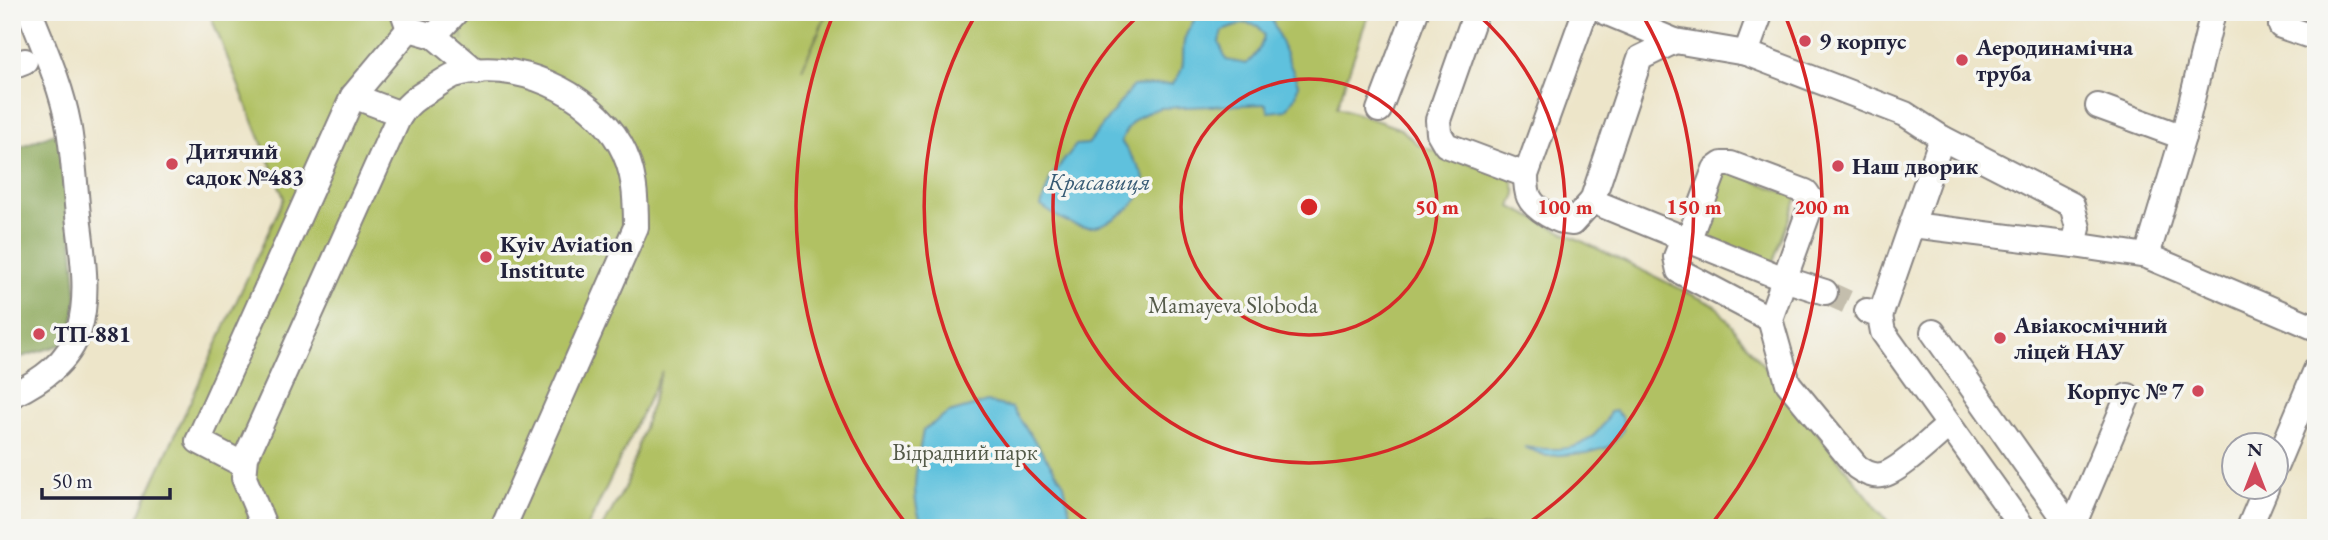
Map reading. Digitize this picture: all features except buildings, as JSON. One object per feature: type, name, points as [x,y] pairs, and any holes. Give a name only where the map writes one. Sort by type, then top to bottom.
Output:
[{"type":"lane","points":[[12,395],[38,383],[55,368],[74,342],[79,329],[85,275],[68,122],[52,69],[30,12]]},
{"type":"lane","points":[[434,36],[456,12]]},
{"type":"lane","points":[[1379,110],[1416,12]]},
{"type":"lane","points":[[1476,12],[1438,120],[1439,133],[1446,145],[1526,175]]},
{"type":"lane","points":[[1585,12],[1526,175],[1528,195],[1532,203],[1562,222],[1572,223],[1592,201],[1640,58],[1675,41]]},
{"type":"lane","points":[[1605,12],[1675,41],[1746,53],[1905,114],[1942,138],[2073,205],[2078,228],[2074,244]]},
{"type":"lane","points":[[1746,53],[1761,12]]},
{"type":"lane","points":[[2147,257],[2183,137],[2213,12]]},
{"type":"lane","points":[[2285,12],[2281,26],[2316,38]]},
{"type":"lane","points":[[244,465],[198,441],[353,96],[406,20],[434,36],[477,72]]},
{"type":"lane","points":[[265,528],[244,478],[244,465],[401,114],[413,99],[453,76],[477,72],[518,72],[558,87],[594,111],[621,145],[635,185],[636,227],[503,528]]},
{"type":"lane","points":[[353,96],[401,114]]},
{"type":"lane","points":[[2098,106],[2183,137]]},
{"type":"lane","points":[[1942,138],[1912,225],[1873,313],[1883,332],[2023,528]]},
{"type":"lane","points":[[1770,319],[1679,271],[1676,257],[1715,169],[1722,164],[1731,164],[1805,192],[1810,198],[1810,208],[1770,319],[1788,383],[1857,467],[1868,474],[1882,475],[1895,469],[1949,425]]},
{"type":"lane","points":[[1592,201],[1784,279],[1825,292]]},
{"type":"lane","points":[[1912,225],[2074,244],[2147,257],[2316,328]]},
{"type":"lane","points":[[1933,332],[2072,528]]},
{"type":"lane","points":[[2290,432],[2316,370]]},
{"type":"lane","points":[[2072,528],[2128,396]]},
{"type":"lane","points":[[2249,528],[2260,502]]},
{"type":"green space","points":[[209,12],[466,12],[458,22],[463,40],[460,23],[468,12],[827,12],[802,69],[828,12],[1369,12],[1337,107],[1401,129],[1418,145],[1512,178],[1516,194],[1511,207],[1716,306],[1893,528],[602,528],[625,487],[662,371],[587,528],[141,528],[136,524],[146,498],[284,198]]},
{"type":"green space","points":[[63,130],[77,297],[70,342],[12,360],[12,150]]},
{"type":"green space","points":[[1724,169],[1797,197],[1771,268],[1695,237]]},
{"type":"water","name":"Красавиця","points":[[1205,12],[1214,15],[1215,12],[1269,12],[1298,84],[1296,96],[1286,110],[1269,112],[1266,104],[1160,108],[1152,111],[1131,123],[1121,141],[1138,165],[1144,179],[1139,196],[1124,212],[1104,224],[1085,227],[1067,222],[1041,206],[1051,177],[1076,145],[1088,144],[1133,86],[1172,84],[1177,78],[1182,68],[1184,41],[1197,15]],"holes":[[[1245,23],[1258,26],[1264,35],[1253,58],[1246,64],[1226,60],[1219,42],[1222,31]]]},
{"type":"water","points":[[987,402],[1012,408],[1064,484],[1073,528],[925,528],[916,505],[915,493],[923,430],[949,413]]},
{"type":"water","points":[[1616,411],[1623,419],[1623,431],[1609,447],[1587,453],[1547,456],[1524,447],[1563,449],[1585,442],[1603,425],[1610,412]]},
{"type":"tunnel","points":[[1825,292],[1867,311]]},
{"type":"place","name":"9 корпус","points":[[1805,41]]},
{"type":"place","name":"Аеродинамічна труба","points":[[1962,60]]},
{"type":"place","name":"Дитячий садок №483","points":[[172,164]]},
{"type":"place","name":"Наш дворик","points":[[1838,166]]},
{"type":"place","name":"Kyiv Aviation Institute","points":[[486,257]]},
{"type":"place","name":"ТП-881","points":[[39,334]]},
{"type":"place","name":"Авіакосмічний ліцей НАУ","points":[[2000,338]]},
{"type":"place","name":"Корпус № 7","points":[[2198,391]]},
{"type":"park label","name":"Mamayeva Sloboda","points":[[1233,305]]},
{"type":"park label","name":"Відрадний парк","points":[[965,452]]}]
